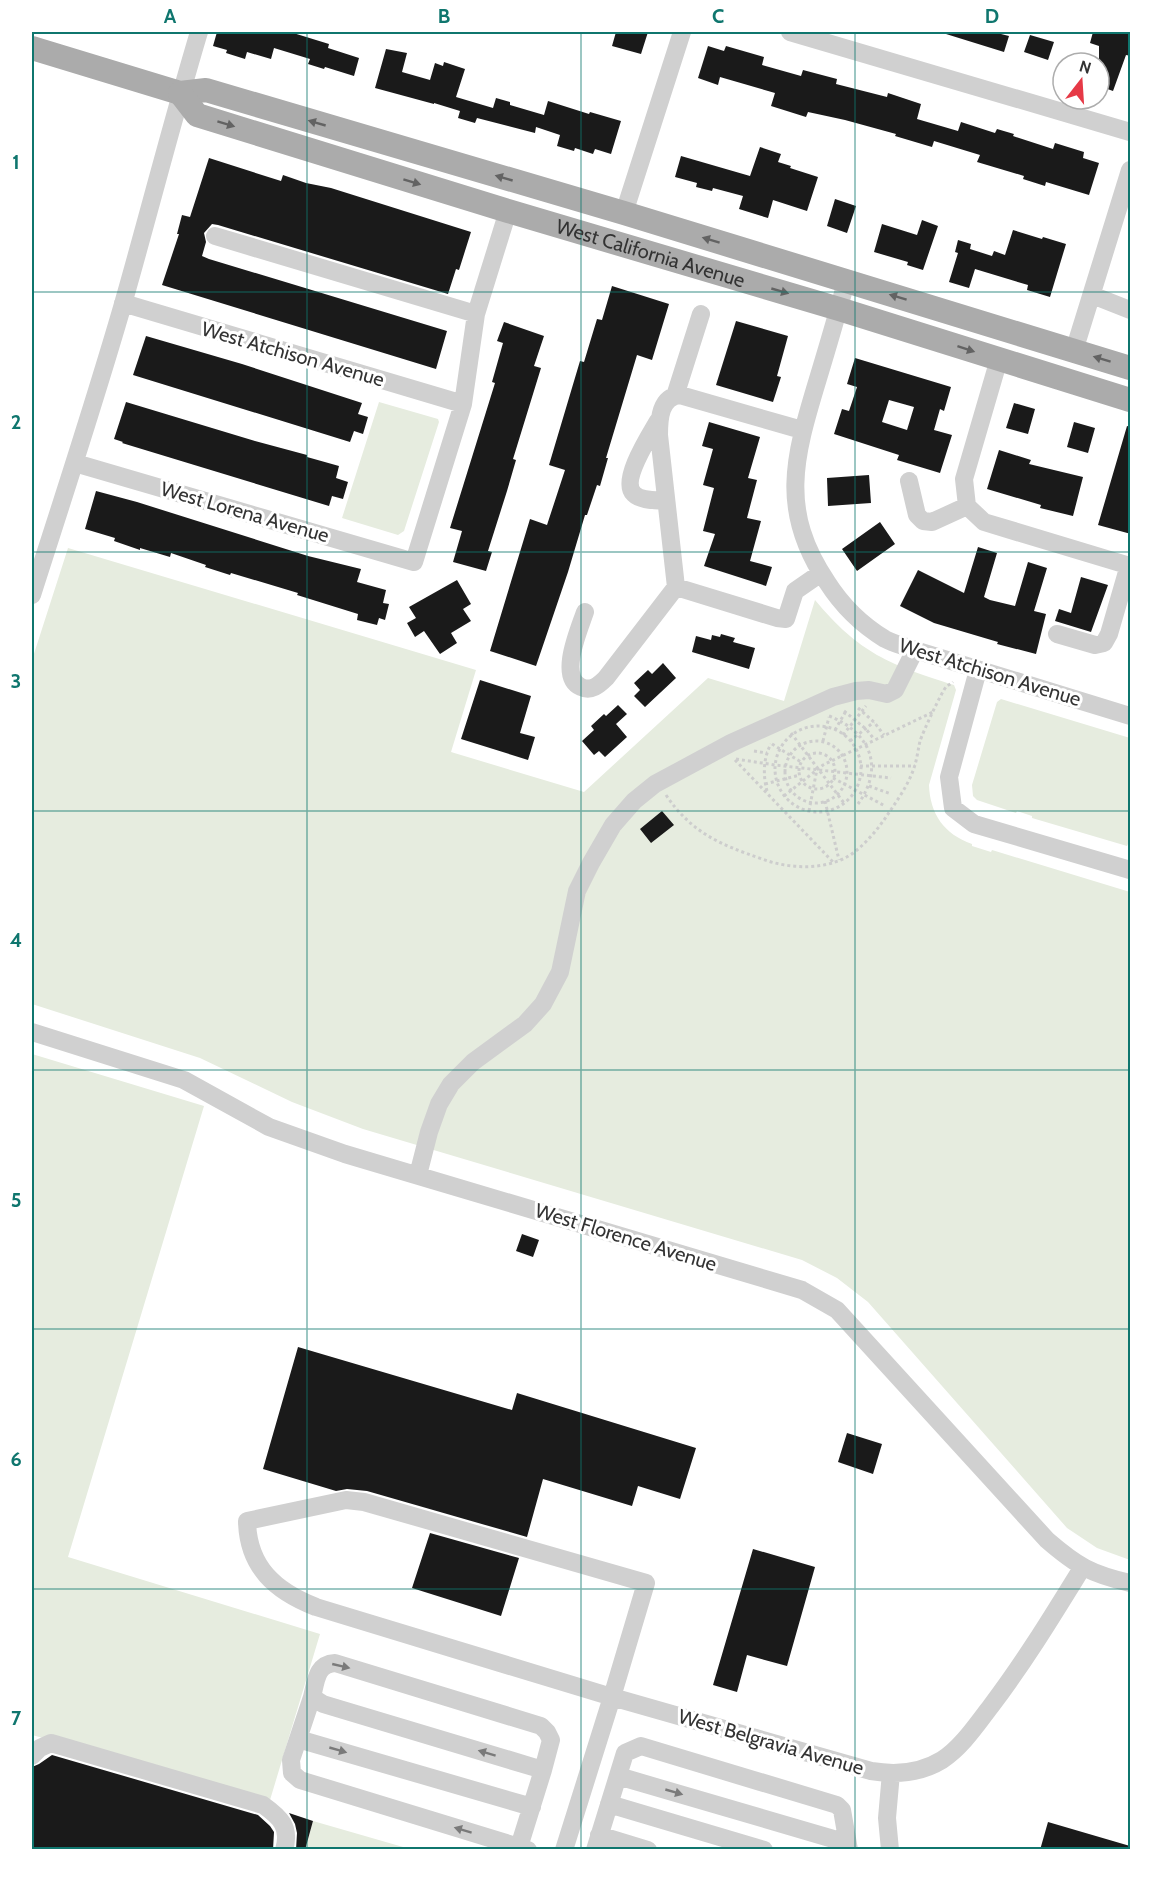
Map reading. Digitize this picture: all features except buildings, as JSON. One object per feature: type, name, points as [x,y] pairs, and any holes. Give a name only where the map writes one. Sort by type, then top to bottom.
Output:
[{"type":"main road","name":"West California Avenue","points":[[32,48],[180,93],[206,90],[624,213],[1131,368]]},
{"type":"main road","name":"West California Avenue","points":[[180,93],[197,116],[838,309],[1131,400]]},
{"type":"main road","points":[[508,211],[527,201],[596,220],[607,220],[624,213]]},
{"type":"street","points":[[32,595],[123,303],[180,93],[199,32]]},
{"type":"street","points":[[624,213],[682,32]]},
{"type":"street","points":[[790,32],[1131,132]]},
{"type":"street","points":[[1074,351],[1131,170]]},
{"type":"street","points":[[463,404],[476,314],[508,211]]},
{"type":"street","points":[[215,236],[476,314]]},
{"type":"street","name":"West Atchison Avenue","points":[[846,282],[802,430],[795,489],[798,518],[808,549],[834,593],[854,615],[886,639],[978,670],[1131,716]]},
{"type":"street","points":[[1092,295],[1131,310]]},
{"type":"street","name":"West Atchison Avenue","points":[[123,303],[463,404]]},
{"type":"street","points":[[666,501],[639,497],[632,493],[630,477],[666,401],[675,396],[701,314]]},
{"type":"street","points":[[999,359],[964,479],[967,506],[984,522],[1130,565],[1109,634],[1104,643],[1095,645],[1057,634]]},
{"type":"street","points":[[675,396],[802,430]]},
{"type":"street","name":"West Lorena Avenue","points":[[75,463],[414,562],[463,404]]},
{"type":"street","points":[[585,612],[571,658],[572,678],[579,687],[587,689],[597,687],[606,678],[676,587],[659,419]]},
{"type":"street","points":[[909,480],[917,515],[923,521],[932,522],[967,506]]},
{"type":"street","points":[[676,587],[786,619],[795,591],[821,573]]},
{"type":"street","points":[[418,1175],[439,1104],[451,1084],[473,1062],[525,1024],[543,1004],[560,972],[578,891],[613,825],[633,801],[658,783],[751,734],[783,722],[834,696],[869,690],[887,694],[895,690],[915,650]]},
{"type":"street","points":[[978,670],[949,777],[953,808],[974,824],[1131,870]]},
{"type":"street","name":"West Florence Avenue","points":[[32,1032],[184,1080],[269,1127],[345,1154],[802,1290],[837,1310],[1035,1527],[1061,1552],[1082,1568],[1095,1574],[1131,1583]]},
{"type":"street","name":"West Belgravia Avenue","points":[[612,1697],[646,1583],[354,1500],[248,1521],[249,1544],[264,1573],[282,1589],[305,1602],[612,1697],[857,1767],[891,1773],[912,1771],[932,1765],[952,1752],[981,1720],[1023,1664],[1082,1568]]},
{"type":"street","points":[[335,1663],[541,1726],[551,1740],[523,1848],[300,1780],[292,1773],[291,1760],[298,1739],[321,1669],[326,1664],[335,1663]]},
{"type":"street","points":[[312,1697],[323,1704],[543,1770]]},
{"type":"street","points":[[564,1850],[612,1697]]},
{"type":"street","points":[[298,1739],[532,1807]]},
{"type":"street","points":[[32,1756],[40,1748],[51,1743],[263,1805],[277,1815],[285,1827],[287,1840],[284,1850]]},
{"type":"street","points":[[598,1837],[625,1753],[640,1746],[837,1805],[842,1810],[848,1846],[618,1776]]},
{"type":"street","points":[[890,1850],[887,1818],[891,1773]]},
{"type":"street","points":[[609,1804],[764,1850]]},
{"type":"street","points":[[574,1818],[598,1837],[648,1850]]},
{"type":"path","points":[[658,783],[680,814],[711,839],[779,865],[808,867],[839,860],[856,850],[872,835],[898,799],[915,766],[920,742],[934,711],[945,688],[953,682]]},
{"type":"path","points":[[851,703],[874,722],[884,735]]},
{"type":"path","points":[[843,735],[868,704]]},
{"type":"path","points":[[838,709],[856,719],[874,740]]},
{"type":"path","points":[[784,796],[817,769],[831,761],[934,711]]},
{"type":"path","points":[[822,714],[840,720],[850,727],[866,744],[871,754],[873,766],[869,786],[858,804]]},
{"type":"path","points":[[767,791],[766,756],[783,722],[844,803]]},
{"type":"path","points":[[850,741],[874,722]]},
{"type":"path","points":[[820,726],[831,729],[850,741],[855,749],[860,775],[855,790],[844,803],[828,811],[809,812],[791,803],[784,796],[777,781],[775,765],[780,749],[792,735],[809,727],[820,726]]},
{"type":"path","points":[[751,734],[801,762]]},
{"type":"path","points":[[817,740],[827,742],[843,755],[848,773],[845,785],[838,795],[825,801],[810,803],[800,799],[792,792],[785,778],[785,766],[789,755],[800,745],[817,740]]},
{"type":"path","points":[[822,754],[831,761],[833,778],[824,787],[814,788],[802,782],[799,768],[801,762],[808,756],[822,754]]},
{"type":"path","points":[[833,862],[734,759],[891,778]]},
{"type":"path","points":[[860,766],[915,766]]},
{"type":"path","points":[[809,812],[817,769]]},
{"type":"path","points":[[765,784],[800,775]]},
{"type":"path","points":[[833,778],[885,806]]},
{"type":"path","points":[[869,786],[891,794]]},
{"type":"path","points":[[825,801],[839,860]]},
{"type":"shaded area","points":[[379,402],[438,419],[439,422],[404,531],[398,535],[342,518]]},
{"type":"shaded area","points":[[68,548],[476,670],[451,752],[584,792],[708,678],[784,701],[815,600],[846,633],[877,655],[911,671],[954,685],[956,690],[929,785],[932,805],[940,822],[954,835],[972,846],[1130,892],[1130,1560],[1097,1548],[1067,1528],[868,1302],[837,1278],[802,1260],[363,1129],[292,1102],[200,1058],[32,1004],[32,660]]},
{"type":"shaded area","points":[[1001,699],[1130,738],[1130,845],[1032,818],[1032,816],[1017,811],[1016,813],[977,800],[973,796],[972,785],[997,702]]},
{"type":"shaded area","points":[[32,1054],[204,1106],[68,1557],[320,1634],[270,1800],[32,1735]]},
{"type":"shaded area","points":[[313,1821],[410,1849],[305,1850]]}]
